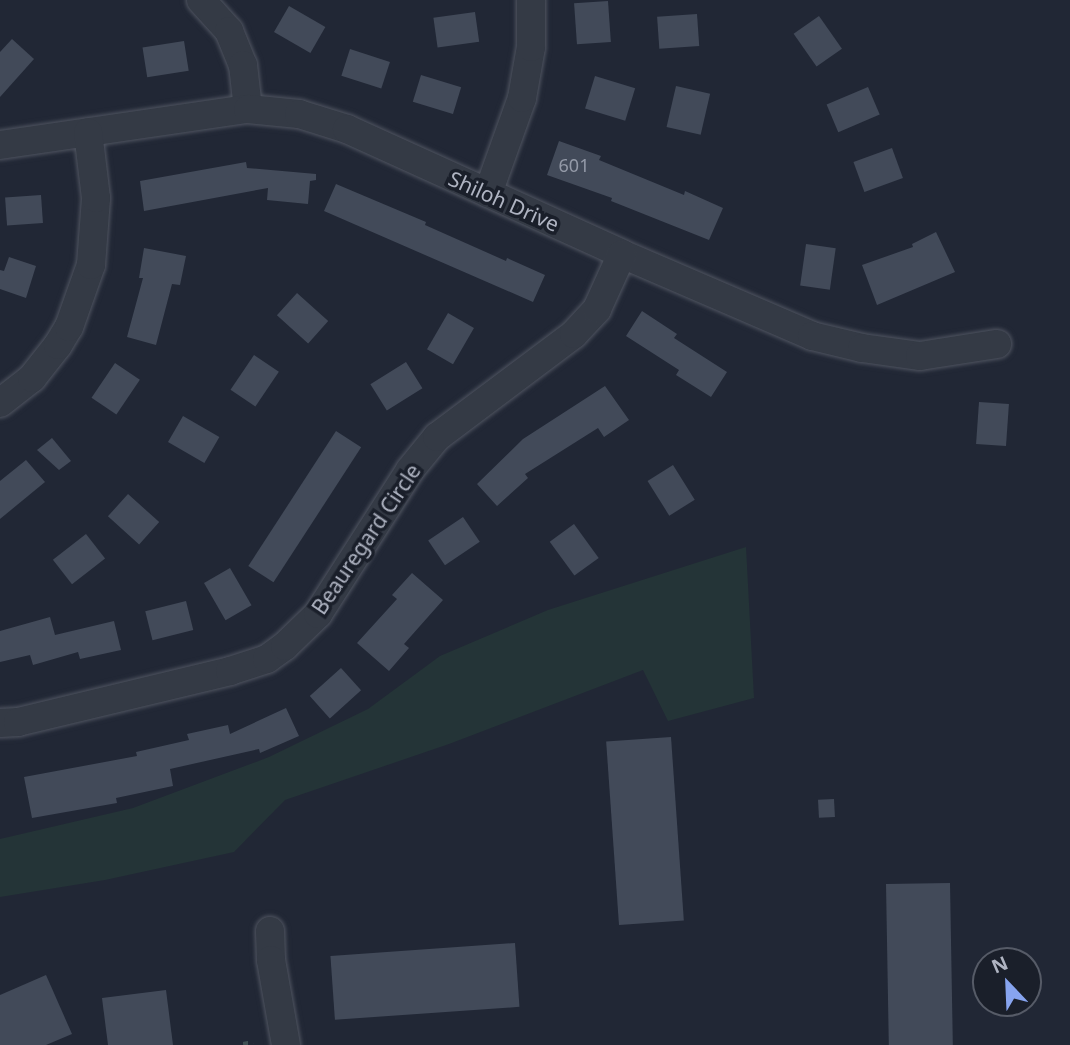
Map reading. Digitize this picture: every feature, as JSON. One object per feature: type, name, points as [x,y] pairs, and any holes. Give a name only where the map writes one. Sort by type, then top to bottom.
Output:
[{"type":"street","points":[[201,0],[229,31],[243,65],[248,109]]},
{"type":"street","points":[[488,193],[522,98],[531,47],[531,0]]},
{"type":"street","name":"Shiloh Drive","points":[[0,145],[248,109],[299,114],[347,129],[622,254],[812,336],[862,348],[920,356],[997,344]]},
{"type":"street","points":[[0,403],[32,378],[58,345],[69,327],[91,265],[96,198],[88,132]]},
{"type":"street","name":"Beauregard Circle","points":[[0,723],[18,722],[230,671],[267,659],[285,646],[318,614],[410,470],[437,437],[574,334],[597,309],[622,254]]},
{"type":"street","points":[[270,931],[271,960],[286,1045]]},
{"type":"path","points":[[243,1044],[253,1042]]},
{"type":"shaded area","points":[[746,547],[754,698],[668,721],[643,670],[449,744],[285,800],[234,852],[105,880],[0,897],[0,839],[133,808],[269,757],[368,709],[440,656],[548,610]]},
{"type":"building","points":[[608,1],[611,42],[577,44],[574,3]]},
{"type":"building","points":[[289,6],[325,27],[310,53],[274,32]]},
{"type":"building","points":[[475,12],[479,42],[438,48],[433,18]]},
{"type":"building","points":[[697,14],[699,46],[659,49],[657,17]]},
{"type":"building","points":[[819,16],[842,49],[817,67],[794,34]]},
{"type":"building","points":[[12,39],[34,59],[0,97],[0,52]]},
{"type":"building","points":[[184,41],[189,71],[147,77],[143,48]]},
{"type":"building","points":[[350,49],[390,62],[381,89],[341,76]]},
{"type":"building","points":[[421,75],[461,87],[453,114],[413,102]]},
{"type":"building","points":[[595,76],[635,88],[625,121],[585,109]]},
{"type":"building","points":[[676,86],[710,94],[701,135],[667,127]]},
{"type":"building","points":[[868,87],[880,115],[838,132],[827,105]]},
{"type":"building","points":[[559,141],[601,156],[599,160],[684,195],[685,191],[723,208],[709,240],[611,201],[612,198],[547,175]]},
{"type":"building","points":[[892,148],[903,178],[864,192],[853,162]]},
{"type":"building","points":[[246,162],[247,168],[316,174],[316,180],[310,181],[308,204],[267,200],[268,188],[144,211],[140,181]]},
{"type":"building","points":[[336,184],[426,222],[425,225],[506,261],[507,258],[545,275],[533,302],[324,211]]},
{"type":"building","points":[[41,195],[43,223],[7,225],[5,198]]},
{"type":"building","points":[[936,232],[955,272],[877,305],[862,265],[913,247],[912,244]]},
{"type":"building","points":[[806,244],[836,248],[830,290],[800,286]]},
{"type":"building","points":[[144,248],[186,256],[180,285],[172,284],[156,345],[127,337],[143,278],[139,278]]},
{"type":"building","points":[[9,257],[36,266],[26,298],[0,289],[0,270],[4,271]]},
{"type":"building","points":[[297,293],[328,321],[308,343],[277,315]]},
{"type":"building","points":[[642,311],[677,334],[674,338],[727,372],[711,397],[676,375],[679,370],[626,336]]},
{"type":"building","points":[[448,313],[474,328],[453,364],[427,349]]},
{"type":"building","points":[[254,355],[279,372],[255,407],[231,390]]},
{"type":"building","points":[[406,362],[422,388],[387,411],[370,384]]},
{"type":"building","points":[[115,363],[140,380],[116,415],[92,398]]},
{"type":"building","points":[[605,386],[629,420],[604,437],[598,428],[525,474],[528,478],[497,506],[477,484],[523,439]]},
{"type":"building","points":[[979,402],[1009,404],[1006,446],[976,444]]},
{"type":"building","points":[[183,416],[219,437],[204,463],[168,442]]},
{"type":"building","points":[[336,431],[361,447],[273,582],[248,566]]},
{"type":"building","points":[[52,438],[71,461],[59,470],[37,450]]},
{"type":"building","points":[[26,460],[45,482],[0,519],[0,481]]},
{"type":"building","points":[[673,465],[695,500],[669,516],[648,481]]},
{"type":"building","points":[[128,494],[159,522],[139,544],[108,516]]},
{"type":"building","points":[[463,517],[480,542],[445,565],[428,540]]},
{"type":"building","points":[[574,524],[599,558],[574,576],[550,542]]},
{"type":"building","points":[[86,534],[105,558],[72,584],[53,560]]},
{"type":"building","points":[[230,568],[252,605],[226,620],[204,583]]},
{"type":"building","points":[[412,573],[443,600],[404,644],[409,648],[389,671],[357,643],[397,599],[392,595]]},
{"type":"building","points":[[186,601],[193,630],[153,640],[145,611]]},
{"type":"building","points":[[50,617],[55,635],[114,621],[121,650],[80,659],[78,652],[33,665],[30,655],[0,662],[0,631]]},
{"type":"building","points":[[341,668],[361,690],[330,718],[310,696]]},
{"type":"building","points":[[286,708],[299,736],[260,753],[259,749],[170,769],[173,786],[116,798],[117,803],[32,818],[24,777],[137,756],[136,752],[189,740],[187,734],[228,725],[230,734]]},
{"type":"building","points":[[671,737],[684,921],[619,925],[606,742]]},
{"type":"building","points":[[834,799],[835,817],[819,818],[818,800]]},
{"type":"building","points":[[950,883],[953,1045],[889,1045],[886,884]]},
{"type":"building","points":[[515,943],[519,1007],[335,1020],[330,956]]},
{"type":"building","points":[[46,975],[72,1034],[46,1045],[0,1045],[0,995]]},
{"type":"building","points":[[166,990],[173,1045],[108,1045],[102,998]]}]
